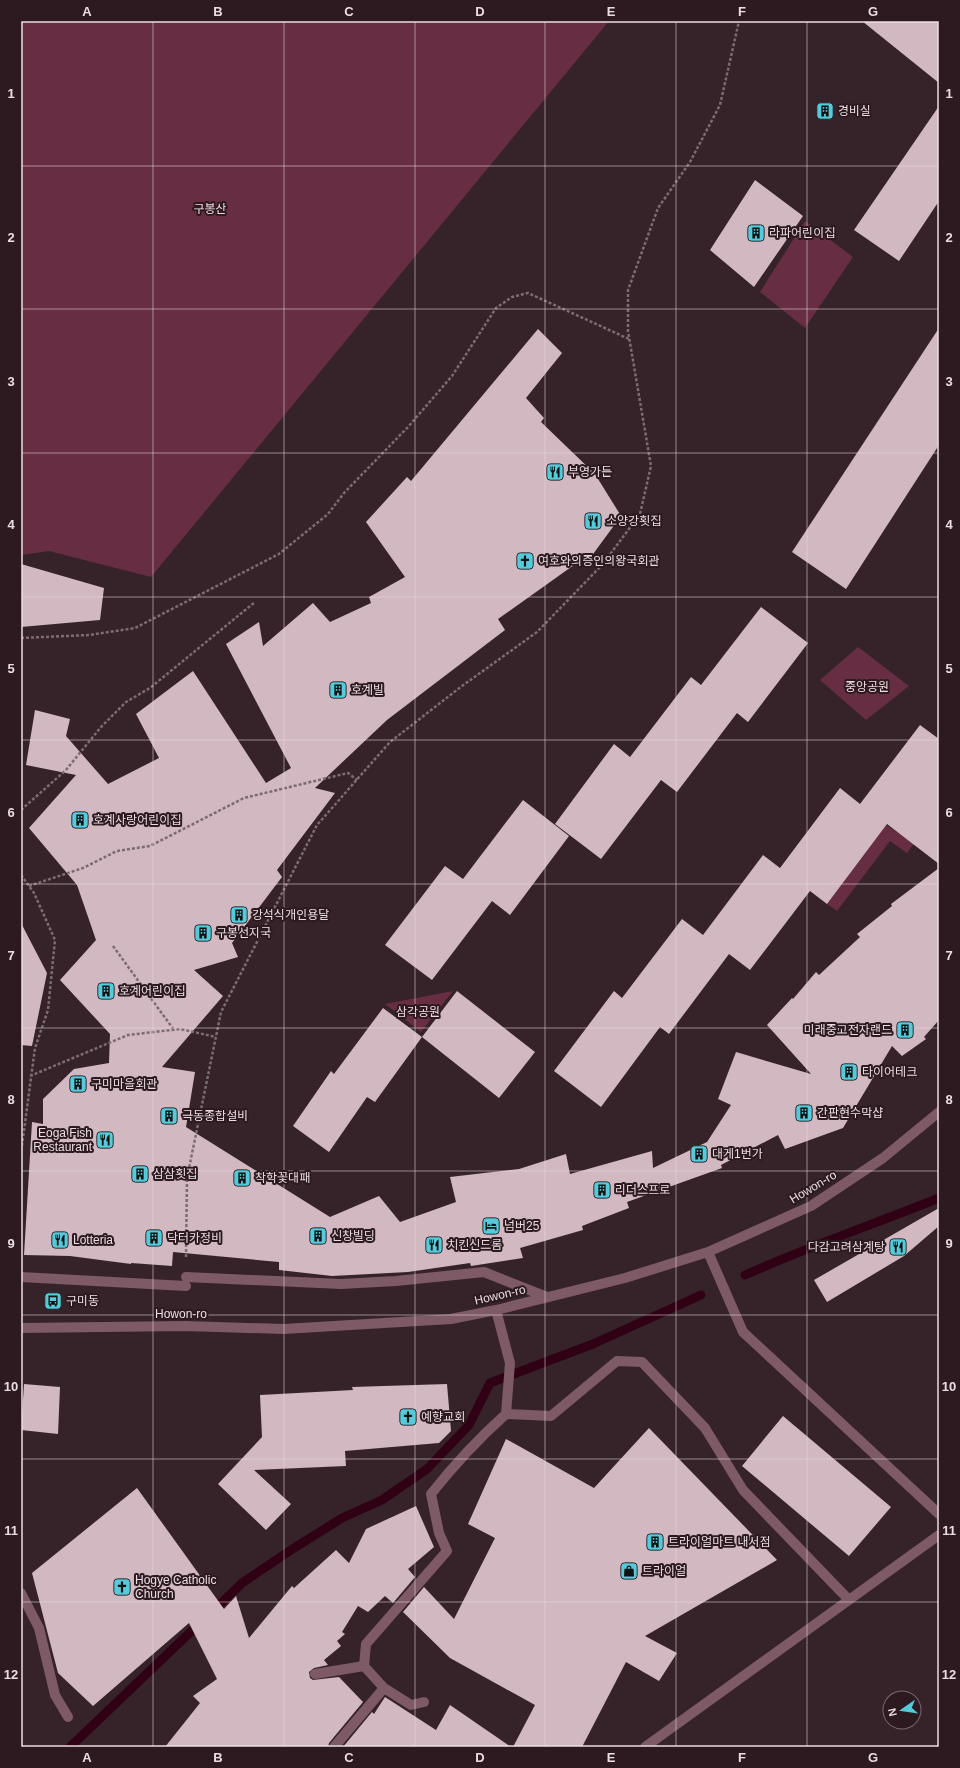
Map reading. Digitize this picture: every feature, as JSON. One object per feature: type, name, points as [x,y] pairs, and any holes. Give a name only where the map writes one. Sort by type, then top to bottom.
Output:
[{"type":"street","name":"Howon-ro","points":[[21,1328],[185,1326],[284,1329],[451,1319],[496,1310],[625,1278],[708,1252],[811,1206],[883,1158],[939,1112]]},
{"type":"street","points":[[708,1252],[743,1332],[939,1514]]},
{"type":"street","points":[[21,1277],[186,1282],[341,1284],[396,1281],[484,1272],[547,1297]]},
{"type":"street","points":[[424,1702],[411,1705],[384,1688],[364,1666],[366,1644],[447,1551],[439,1533],[431,1494],[453,1466],[480,1437],[506,1414],[510,1363],[496,1310]]},
{"type":"street","points":[[506,1414],[551,1416],[617,1361],[642,1362],[705,1428],[743,1490],[849,1600]]},
{"type":"street","points":[[645,1747],[939,1535]]},
{"type":"street","points":[[21,1593],[39,1628],[55,1695],[68,1717]]},
{"type":"street","points":[[315,1674],[364,1666]]},
{"type":"street","points":[[334,1747],[384,1688]]},
{"type":"path","points":[[186,1282],[187,1178],[221,1012],[317,826],[390,742],[462,686],[537,632],[603,564],[640,514],[651,466],[629,339],[628,290],[658,208],[690,162],[720,105],[739,21]]},
{"type":"path","points":[[21,638],[89,635],[134,628],[279,554],[328,514],[344,493],[408,427],[452,376],[496,308],[512,297],[528,293],[629,339]]},
{"type":"path","points":[[21,810],[66,770],[101,727],[126,702],[150,688],[255,602]]},
{"type":"path","points":[[29,886],[83,868],[117,851],[150,846],[244,798],[348,773],[357,780]]},
{"type":"path","points":[[21,875],[34,893],[55,940],[48,1010],[35,1048],[30,1076],[21,1153]]},
{"type":"path","points":[[114,946],[174,1030]]},
{"type":"path","points":[[30,1076],[128,1035],[180,1029],[216,1037]]},
{"type":"green space","name":"구봉산","points":[[21,21],[609,21],[151,577],[49,551],[21,555]]},
{"type":"green space","points":[[805,221],[853,257],[805,328],[760,292]]},
{"type":"green space","name":"중앙공원","points":[[858,647],[909,686],[866,720],[820,680]]},
{"type":"green space","points":[[939,811],[907,853],[890,841],[837,911],[827,904],[886,825],[908,839]]},
{"type":"green space","name":"삼각공원","points":[[453,991],[421,1032],[385,1004]]},
{"type":"building","points":[[862,21],[939,21],[939,83]]},
{"type":"building","points":[[939,106],[939,201],[899,261],[854,230]]},
{"type":"building","name":"라파어린이집","points":[[755,180],[803,216],[754,287],[710,250]]},
{"type":"building","points":[[939,328],[939,445],[846,589],[792,552]]},
{"type":"building","points":[[538,329],[562,353],[526,398],[544,418],[541,422],[595,474],[621,516],[585,565],[581,560],[498,619],[505,630],[387,720],[315,788],[335,793],[277,870],[282,877],[232,943],[238,957],[194,970],[223,996],[162,1067],[195,1072],[186,1127],[330,1217],[379,1196],[400,1222],[456,1202],[450,1177],[519,1169],[566,1154],[570,1174],[652,1151],[653,1168],[707,1142],[731,1105],[718,1099],[736,1052],[811,1074],[767,1025],[792,998],[793,999],[816,972],[819,975],[860,937],[857,934],[892,906],[891,904],[939,868],[939,1020],[924,1037],[926,1039],[902,1056],[892,1046],[843,1128],[785,1149],[778,1135],[721,1165],[722,1168],[627,1202],[629,1208],[582,1226],[583,1230],[520,1248],[523,1258],[471,1266],[470,1263],[408,1272],[332,1276],[279,1270],[279,1262],[173,1252],[172,1266],[131,1264],[70,1256],[24,1255],[32,1122],[43,1124],[43,1099],[74,1069],[109,1063],[110,1034],[60,980],[96,940],[77,885],[29,828],[76,775],[26,765],[35,710],[70,719],[66,736],[108,784],[159,758],[136,714],[193,671],[266,783],[291,768],[226,644],[259,622],[263,646],[313,603],[330,622],[371,603],[369,597],[405,577],[366,522],[407,477],[411,481]]},
{"type":"building","points":[[21,564],[104,588],[100,620],[21,627]]},
{"type":"building","points":[[761,607],[808,643],[748,722],[737,713],[677,792],[661,780],[601,859],[555,824],[614,744],[630,757],[691,677],[701,685]]},
{"type":"building","points":[[920,725],[939,739],[939,864],[887,824],[827,904],[810,891],[750,970],[729,954],[669,1034],[660,1027],[601,1107],[554,1071],[614,991],[622,998],[682,919],[703,935],[763,855],[780,868],[840,788],[860,804]]},
{"type":"building","points":[[523,800],[569,836],[510,915],[492,901],[432,980],[385,945],[445,866],[463,879]]},
{"type":"building","points":[[21,923],[47,973],[32,1046],[21,1045]]},
{"type":"building","points":[[457,991],[535,1052],[499,1098],[422,1037]]},
{"type":"building","points":[[383,1008],[422,1037],[375,1102],[367,1097],[329,1152],[293,1126],[331,1071],[334,1074]]},
{"type":"building","points":[[939,1208],[939,1226],[904,1256],[827,1302],[814,1280]]},
{"type":"building","points":[[24,1384],[60,1387],[58,1434],[21,1430]]},
{"type":"building","points":[[447,1384],[451,1431],[439,1443],[345,1451],[346,1466],[254,1470],[291,1504],[266,1530],[218,1484],[262,1437],[260,1395],[353,1390],[352,1387]]},
{"type":"building","points":[[783,1416],[891,1507],[849,1556],[742,1466]]},
{"type":"building","points":[[649,1428],[777,1560],[645,1636],[677,1653],[659,1681],[626,1662],[582,1747],[513,1747],[535,1705],[450,1658],[403,1612],[424,1587],[454,1619],[495,1538],[468,1524],[506,1439],[594,1488]]},
{"type":"building","points":[[137,1488],[224,1609],[236,1596],[249,1638],[292,1586],[294,1588],[336,1550],[349,1563],[366,1529],[416,1506],[434,1547],[408,1569],[415,1577],[393,1603],[385,1596],[368,1612],[358,1606],[342,1632],[345,1634],[337,1641],[341,1646],[324,1660],[328,1665],[314,1668],[309,1672],[310,1678],[313,1680],[339,1677],[363,1702],[329,1743],[328,1747],[165,1747],[200,1703],[193,1696],[217,1679],[189,1623],[93,1706],[58,1673],[32,1573]]},
{"type":"building","points":[[385,1697],[436,1730],[450,1705],[511,1747],[343,1747],[372,1712],[374,1714]]},
{"type":"waterway","points":[[745,1275],[817,1245],[939,1198]]},
{"type":"waterway","points":[[213,1611],[242,1583],[291,1550],[342,1518],[382,1500],[427,1469],[469,1425],[490,1383],[593,1344],[701,1295]]},
{"type":"waterway","points":[[70,1747],[200,1623]]},
{"type":"place","name":"경비실","points":[[825,111]]},
{"type":"place","name":"라파어린이집","points":[[756,233]]},
{"type":"place","name":"부영가든","points":[[555,472]]},
{"type":"place","name":"소양강횟집","points":[[593,521]]},
{"type":"place","name":"여호와의증인의왕국회관","points":[[525,561]]},
{"type":"place","name":"호계빌","points":[[338,690]]},
{"type":"place","name":"호계사랑어린이집","points":[[80,820]]},
{"type":"place","name":"강석식개인용달","points":[[239,915]]},
{"type":"place","name":"구봉선지국","points":[[203,933]]},
{"type":"place","name":"호계어린이집","points":[[106,991]]},
{"type":"place","name":"미래중고전자랜드","points":[[905,1030]]},
{"type":"place","name":"타이어테크","points":[[849,1072]]},
{"type":"place","name":"구미마을회관","points":[[78,1084]]},
{"type":"place","name":"간판현수막샵","points":[[804,1113]]},
{"type":"place","name":"극동종합설비","points":[[169,1116]]},
{"type":"place","name":"Eoga Fish Restaurant","points":[[105,1140]]},
{"type":"place","name":"대게1번가","points":[[699,1154]]},
{"type":"place","name":"삼삼횟집","points":[[140,1174]]},
{"type":"place","name":"착학꽃대패","points":[[242,1178]]},
{"type":"place","name":"리더스프로","points":[[602,1190]]},
{"type":"place","name":"넘버25","points":[[491,1226]]},
{"type":"place","name":"신창빌딩","points":[[318,1236]]},
{"type":"place","name":"닥터카정비","points":[[154,1238]]},
{"type":"place","name":"Lotteria","points":[[60,1240]]},
{"type":"place","name":"치킨신드롬","points":[[434,1245]]},
{"type":"place","name":"다감고려삼계탕","points":[[898,1247]]},
{"type":"place","name":"구미동","points":[[53,1301]]},
{"type":"place","name":"예향교회","points":[[408,1417]]},
{"type":"place","name":"트라이얼마트 내서점","points":[[655,1542]]},
{"type":"place","name":"트라이얼","points":[[629,1571]]},
{"type":"place","name":"Hogye Catholic Church","points":[[122,1587]]}]
